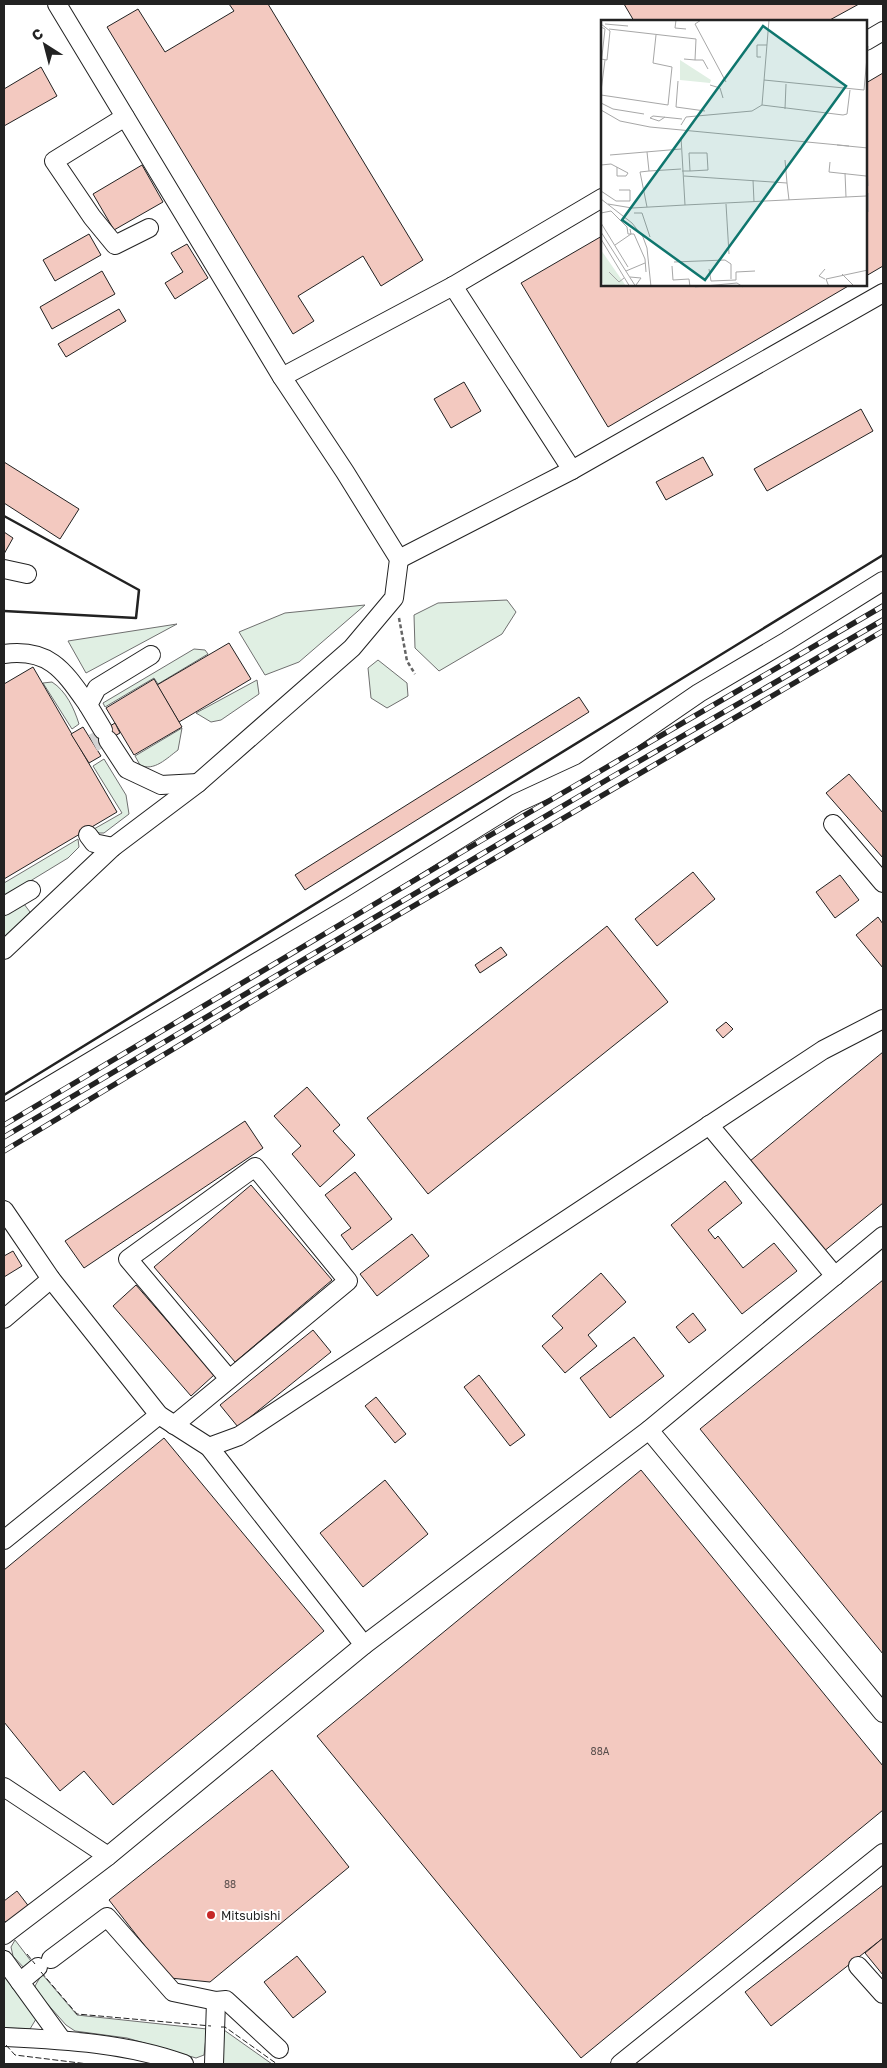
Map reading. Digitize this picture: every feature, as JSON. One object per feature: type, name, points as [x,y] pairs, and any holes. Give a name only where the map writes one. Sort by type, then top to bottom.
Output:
[{"type":"street","points":[[4,950],[113,847],[198,783],[352,648],[394,598],[399,559],[345,472],[282,377],[56,4]]},
{"type":"street","points":[[867,40],[883,31]]},
{"type":"street","points":[[125,117],[54,161],[92,217],[115,245],[149,228]]},
{"type":"street","points":[[282,377],[453,286],[601,199]]},
{"type":"street","points":[[453,286],[572,470]]},
{"type":"street","points":[[399,559],[572,470],[883,293]]},
{"type":"street","points":[[4,569],[28,574]]},
{"type":"street","points":[[4,1113],[351,906],[517,803],[584,772],[699,693],[787,641],[883,580]]},
{"type":"street","points":[[4,654],[19,652],[45,658],[62,668],[88,705],[127,769],[162,785],[198,783]]},
{"type":"street","points":[[88,705],[97,688],[151,656]]},
{"type":"street","points":[[833,824],[883,883]]},
{"type":"street","points":[[88,834],[94,843],[113,847]]},
{"type":"street","points":[[4,906],[31,890]]},
{"type":"street","points":[[208,1446],[239,1436],[823,1050],[883,1019]]},
{"type":"street","points":[[710,1125],[835,1276]]},
{"type":"street","points":[[174,1425],[230,1379],[348,1281],[255,1167],[128,1259],[230,1379]]},
{"type":"street","points":[[4,1210],[51,1279],[160,1415],[208,1446],[364,1645]]},
{"type":"street","points":[[4,1935],[108,1856],[364,1645],[648,1430],[883,1236]]},
{"type":"street","points":[[4,1319],[51,1279]]},
{"type":"street","points":[[4,1540],[160,1415]]},
{"type":"street","points":[[648,1430],[883,1714]]},
{"type":"street","points":[[4,1787],[108,1856]]},
{"type":"street","points":[[620,2064],[883,1853]]},
{"type":"street","points":[[20,1982],[107,1917],[172,1992],[216,2001],[226,2000],[280,2049]]},
{"type":"street","points":[[4,1960],[62,2040]]},
{"type":"street","points":[[858,1966],[883,1994]]},
{"type":"street","points":[[214,2064],[216,2001]]},
{"type":"street","points":[[4,2037],[90,2042],[184,2064]]},
{"type":"path","points":[[387,606],[398,611],[407,661],[415,674]]},
{"type":"green space","points":[[507,600],[516,612],[502,634],[439,671],[415,648],[414,615],[438,603]]},
{"type":"green space","points":[[365,605],[299,662],[265,675],[239,632],[285,613]]},
{"type":"green space","points":[[177,624],[86,673],[68,641]]},
{"type":"green space","points":[[194,649],[205,650],[208,654],[158,684],[154,678],[105,707],[103,703]]},
{"type":"green space","points":[[378,660],[407,683],[408,696],[387,708],[371,698],[368,668]]},
{"type":"green space","points":[[257,680],[259,694],[221,720],[211,722],[196,713]]},
{"type":"green space","points":[[52,682],[69,700],[75,712],[79,724],[72,729],[43,683]]},
{"type":"green space","points":[[182,728],[178,750],[165,760],[150,767],[140,765],[135,756]]},
{"type":"green space","points":[[104,759],[126,795],[129,814],[104,833],[99,833],[94,829],[122,813],[93,766]]},
{"type":"green space","points":[[78,839],[79,847],[68,858],[4,897],[4,883]]},
{"type":"green space","points":[[24,904],[30,912],[4,940],[4,916]]},
{"type":"green space","points":[[15,1940],[34,1965],[25,1969],[13,1956],[11,1947]]},
{"type":"green space","points":[[4,1972],[33,2012],[36,2019],[30,2029],[4,2028]]},
{"type":"green space","points":[[42,1974],[77,2015],[207,2029],[204,2055],[196,2058],[127,2038],[75,2031],[66,2025],[36,1991],[35,1986]]},
{"type":"green space","points":[[224,2030],[272,2064],[223,2064],[221,2059]]},
{"type":"building","points":[[229,4],[268,4],[423,260],[381,286],[363,256],[298,296],[314,321],[293,334],[107,27],[138,9],[165,52],[234,11]]},
{"type":"building","points":[[624,4],[859,4],[830,20],[633,20]]},
{"type":"building","points":[[41,67],[57,96],[4,126],[4,89]]},
{"type":"building","points":[[883,73],[883,266],[867,275],[867,82]]},
{"type":"building","points":[[142,165],[163,202],[114,230],[93,194]]},
{"type":"building","points":[[89,234],[101,255],[55,281],[43,260]]},
{"type":"building","points":[[601,237],[601,286],[848,286],[608,427],[521,283]]},
{"type":"building","points":[[187,244],[208,278],[175,299],[165,283],[183,272],[171,253]]},
{"type":"building","points":[[102,271],[115,294],[52,329],[40,307]]},
{"type":"building","points":[[119,309],[126,321],[66,357],[58,344]]},
{"type":"building","points":[[464,382],[481,411],[451,428],[434,399]]},
{"type":"building","points":[[861,409],[873,431],[767,491],[754,469]]},
{"type":"building","points":[[703,457],[713,475],[666,500],[656,482]]},
{"type":"building","points":[[4,462],[79,509],[60,539],[4,503]]},
{"type":"building","points":[[4,532],[13,538],[4,554]]},
{"type":"building","points":[[229,643],[251,679],[179,722],[157,685]]},
{"type":"building","points":[[33,667],[117,812],[4,879],[4,684]]},
{"type":"building","points":[[154,679],[182,727],[134,755],[106,708]]},
{"type":"building","points":[[579,697],[589,712],[305,890],[295,875]]},
{"type":"building","points":[[115,723],[120,733],[95,747],[90,738]]},
{"type":"building","points":[[83,727],[101,756],[89,763],[71,734]]},
{"type":"building","points":[[849,774],[883,813],[883,858],[826,793]]},
{"type":"building","points":[[693,872],[715,899],[657,946],[635,919]]},
{"type":"building","points":[[840,875],[859,900],[835,918],[816,892]]},
{"type":"building","points":[[878,917],[883,924],[883,968],[856,935]]},
{"type":"building","points":[[607,926],[668,1002],[428,1194],[367,1118]]},
{"type":"building","points":[[501,947],[507,955],[480,973],[475,965]]},
{"type":"building","points":[[726,1022],[733,1029],[723,1038],[716,1030]]},
{"type":"building","points":[[883,1052],[883,1203],[823,1252],[750,1161]]},
{"type":"building","points":[[307,1087],[340,1125],[333,1131],[355,1155],[320,1187],[292,1154],[301,1146],[274,1116]]},
{"type":"building","points":[[245,1121],[263,1148],[84,1268],[65,1241]]},
{"type":"building","points":[[355,1172],[392,1219],[352,1250],[341,1235],[351,1228],[325,1195]]},
{"type":"building","points":[[725,1181],[742,1203],[708,1230],[715,1239],[718,1236],[743,1268],[774,1243],[797,1271],[742,1314],[671,1225]]},
{"type":"building","points":[[251,1185],[332,1280],[235,1362],[154,1267]]},
{"type":"building","points":[[412,1234],[429,1256],[377,1296],[360,1274]]},
{"type":"building","points":[[13,1251],[22,1266],[4,1277],[4,1256]]},
{"type":"building","points":[[601,1273],[626,1302],[588,1335],[597,1346],[565,1373],[542,1346],[563,1328],[552,1316]]},
{"type":"building","points":[[883,1280],[883,1654],[700,1429]]},
{"type":"building","points":[[136,1285],[214,1375],[191,1396],[113,1306]]},
{"type":"building","points":[[693,1313],[706,1330],[689,1343],[676,1327]]},
{"type":"building","points":[[313,1330],[331,1352],[238,1427],[220,1405]]},
{"type":"building","points":[[634,1337],[664,1376],[610,1418],[580,1378]]},
{"type":"building","points":[[479,1375],[525,1435],[510,1446],[464,1387]]},
{"type":"building","points":[[376,1397],[406,1434],[395,1443],[365,1406]]},
{"type":"building","points":[[164,1438],[324,1631],[113,1805],[84,1771],[60,1791],[4,1722],[4,1570]]},
{"type":"building","points":[[641,1470],[883,1766],[883,1810],[581,2058],[317,1736]]},
{"type":"building","points":[[385,1480],[428,1534],[363,1587],[320,1533]]},
{"type":"building","points":[[272,1770],[349,1867],[210,1982],[170,1978],[109,1900]]},
{"type":"building","points":[[883,1885],[883,1938],[771,2026],[745,1992]]},
{"type":"building","points":[[17,1891],[30,1908],[8,1925],[4,1920],[4,1901]]},
{"type":"building","points":[[883,1938],[883,1975],[865,1953]]},
{"type":"building","points":[[297,1956],[326,1992],[293,2018],[264,1982]]},
{"type":"tunnel","points":[[93,743],[106,736]]},
{"type":"railway","points":[[4,1125],[482,840],[883,606]]},
{"type":"railway","points":[[4,1137],[610,778],[883,620]]},
{"type":"railway","points":[[4,1151],[311,966],[883,631]]},
{"type":"fence","points":[[27,1954],[35,1964]]},
{"type":"fence","points":[[41,1972],[77,2014],[211,2026]]},
{"type":"fence","points":[[221,2027],[225,2027],[277,2064]]},
{"type":"fence","points":[[6,2045],[15,2055],[88,2064]]},
{"type":"wall","points":[[4,516],[139,590],[136,618],[4,611]]},
{"type":"wall","points":[[4,1095],[883,555]]},
{"type":"place","name":"Mitsubishi","points":[[211,1915]]}]
